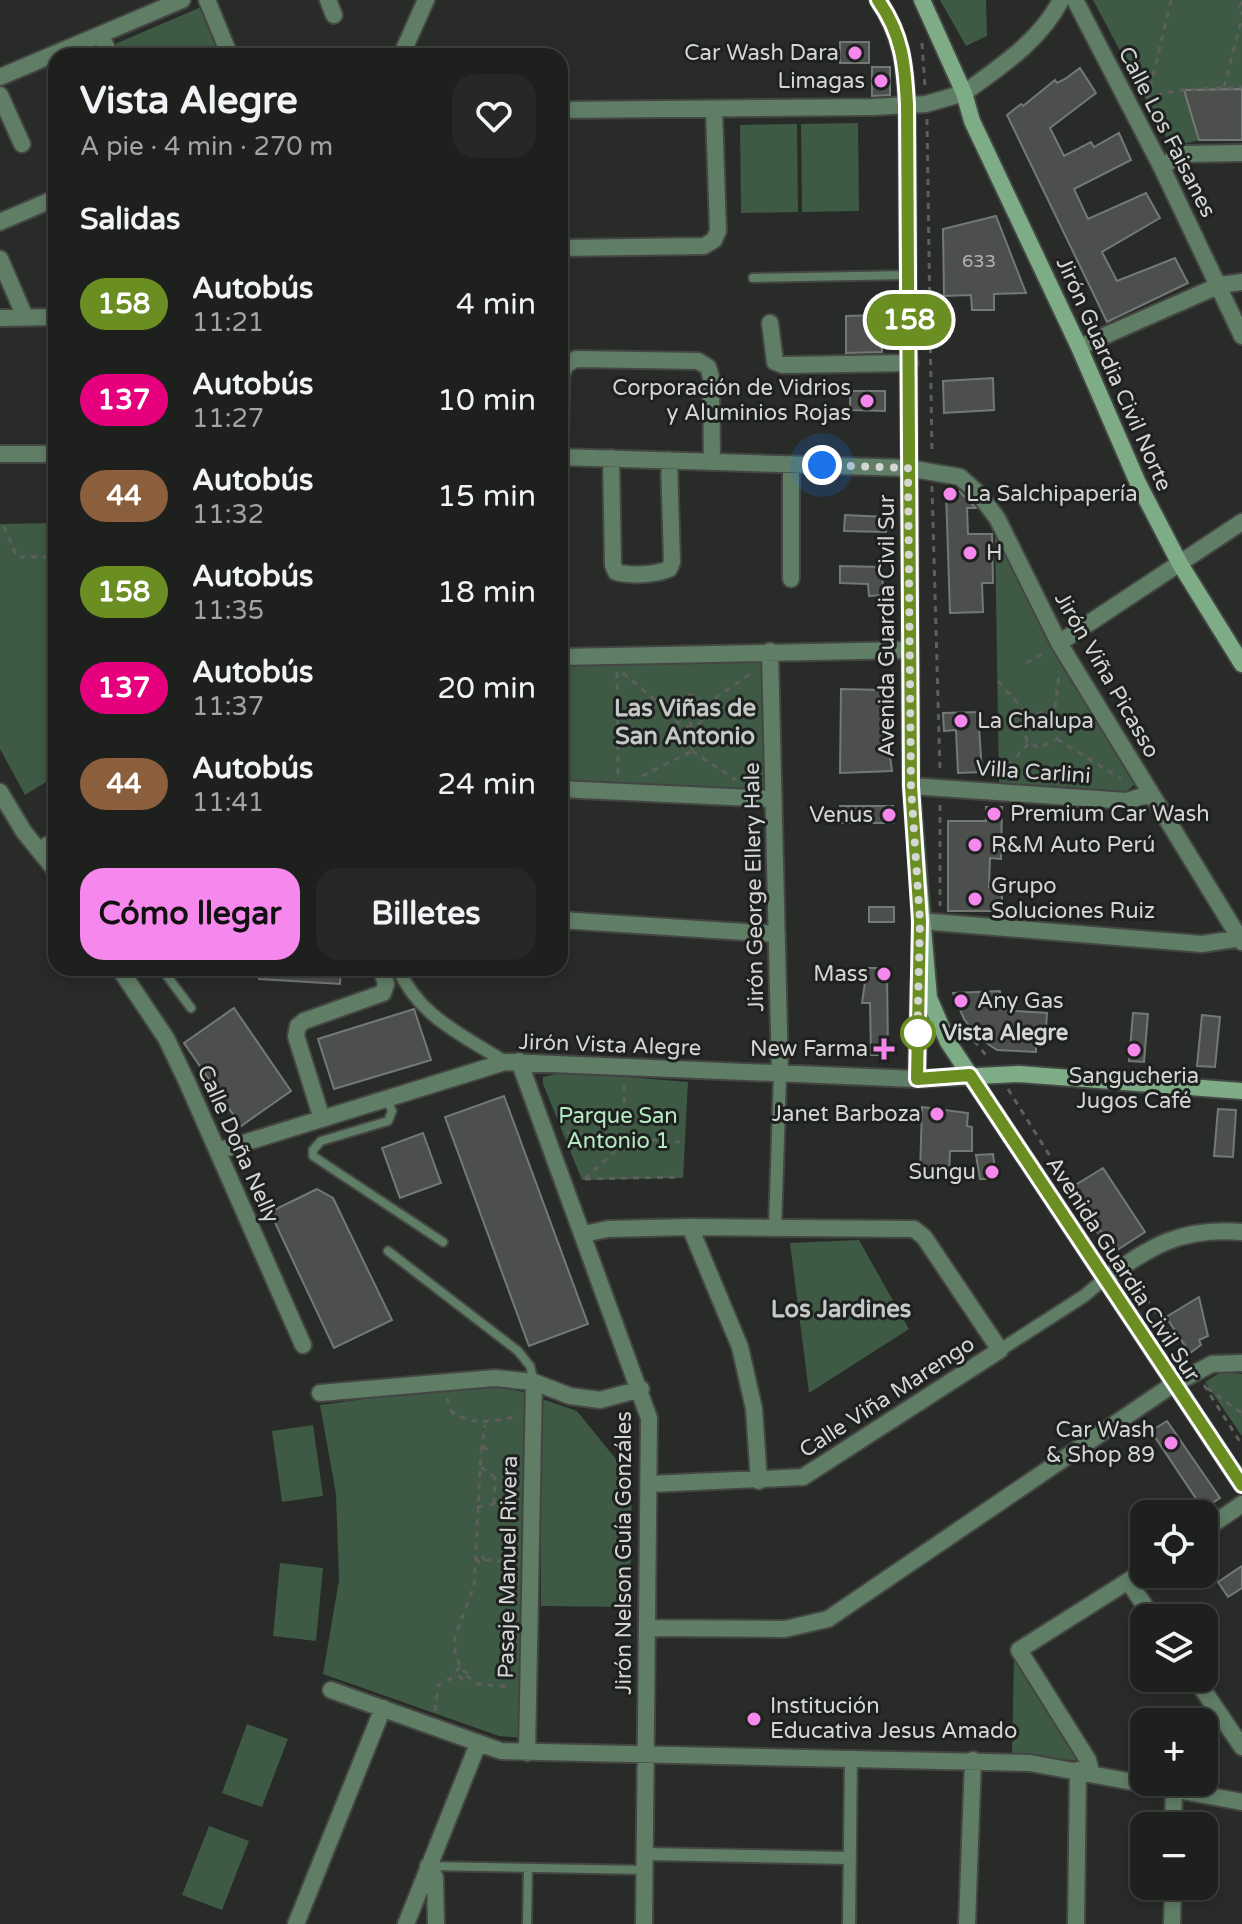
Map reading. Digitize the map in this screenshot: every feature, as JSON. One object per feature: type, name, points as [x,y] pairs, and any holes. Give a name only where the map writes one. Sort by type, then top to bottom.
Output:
[{"type":"main road","name":"Avenida Guardia Civil Sur","points":[[878,0],[897,30],[902,45],[907,105],[911,786],[920,921],[929,998],[936,1020],[970,1075],[1172,1385],[1242,1485]]},
{"type":"main road","name":"Jirón Guardia Civil Norte","points":[[922,0],[964,93],[972,121],[1079,347],[1138,483],[1180,564],[1242,664]]},
{"type":"main road","name":"Avenida Guardia Civil Sur","points":[[917,1079],[920,921]]},
{"type":"main road","points":[[917,1079],[1019,1074],[1242,1091]]},
{"type":"street","points":[[70,48],[182,0]]},
{"type":"street","points":[[207,0],[227,48]]},
{"type":"street","points":[[404,48],[426,0]]},
{"type":"street","points":[[568,110],[907,105],[928,113],[964,93],[1032,39],[1061,0]]},
{"type":"street","name":"Calle Los Faisanes","points":[[1075,0],[1161,166],[1242,336]]},
{"type":"street","points":[[101,35],[107,48]]},
{"type":"street","points":[[0,77],[48,57]]},
{"type":"street","points":[[0,95],[22,144]]},
{"type":"street","points":[[568,248],[704,246],[714,240],[718,231],[714,109]]},
{"type":"street","points":[[1161,166],[1185,154],[1242,153]]},
{"type":"street","points":[[0,222],[48,201]]},
{"type":"street","points":[[0,259],[25,317]]},
{"type":"street","points":[[1079,347],[1220,285],[1242,282]]},
{"type":"street","points":[[0,318],[48,317]]},
{"type":"street","points":[[770,323],[771,354],[775,362],[783,365],[910,363]]},
{"type":"street","points":[[568,363],[576,359],[698,361],[708,367],[711,377],[712,462]]},
{"type":"street","points":[[0,454],[48,454]]},
{"type":"street","name":"Jirón Viña Picasso","points":[[568,457],[932,469],[960,477],[978,493],[997,518],[1055,646],[1241,940]]},
{"type":"street","points":[[611,458],[613,565],[616,572],[622,574],[661,572],[669,569],[672,562],[669,460]]},
{"type":"street","points":[[791,464],[791,579]]},
{"type":"street","points":[[1055,646],[1242,522]]},
{"type":"street","points":[[568,657],[766,658],[909,650]]},
{"type":"street","name":"Jirón George Ellery Hale","points":[[766,658],[780,1075]]},
{"type":"street","name":"Villa Carlini","points":[[911,786],[1127,801],[1150,794]]},
{"type":"street","points":[[568,789],[773,799]]},
{"type":"street","points":[[0,792],[48,861]]},
{"type":"street","points":[[39,850],[48,845]]},
{"type":"street","points":[[568,921],[777,934]]},
{"type":"street","points":[[920,921],[1202,944],[1241,940]]},
{"type":"street","name":"Calle Doña Nelly","points":[[124,976],[166,1038],[303,1345]]},
{"type":"street","points":[[322,1119],[296,1036],[298,1026],[304,1021],[383,993],[386,984],[384,976]]},
{"type":"street","points":[[402,976],[413,995],[432,1016],[512,1062]]},
{"type":"street","name":"Jirón Vista Alegre","points":[[218,1151],[512,1062],[917,1079]]},
{"type":"street","name":"Jirón Nelson Guía Gonzáles","points":[[512,1062],[583,1234],[649,1418],[651,1484],[644,1924]]},
{"type":"street","points":[[775,1228],[780,1075]]},
{"type":"street","points":[[690,1227],[740,1347],[754,1409],[759,1481]]},
{"type":"street","name":"Calle Viña Marengo","points":[[583,1234],[608,1229],[690,1227],[914,1229],[924,1237],[1000,1350],[803,1477],[651,1484]]},
{"type":"street","points":[[1000,1350],[1084,1296],[1103,1280],[1176,1236],[1218,1230],[1242,1232]]},
{"type":"street","points":[[648,1628],[785,1629],[828,1619],[1172,1385],[1212,1364],[1242,1363]]},
{"type":"street","points":[[320,1393],[460,1379],[534,1382],[570,1396],[600,1400],[641,1389]]},
{"type":"street","name":"Pasaje Manuel Rivera","points":[[527,1753],[534,1382]]},
{"type":"street","points":[[1218,1520],[1242,1504]]},
{"type":"street","points":[[1076,1924],[1084,1771],[1088,1760],[1020,1653],[1021,1647],[1128,1581],[1144,1604]]},
{"type":"street","points":[[331,1690],[478,1744],[527,1753],[973,1760],[1084,1771],[1130,1780]]},
{"type":"street","points":[[1205,1692],[1242,1747]]},
{"type":"street","points":[[296,1924],[383,1708]]},
{"type":"street","points":[[406,1924],[478,1744]]},
{"type":"street","points":[[849,1924],[851,1757]]},
{"type":"street","points":[[967,1924],[973,1760]]},
{"type":"street","points":[[1213,1796],[1242,1802]]},
{"type":"street","points":[[644,1862],[849,1858]]},
{"type":"street","points":[[428,1866],[435,1877],[436,1924]]},
{"type":"street","points":[[1172,1924],[1173,1900]]},
{"type":"lane","points":[[753,278],[909,275]]},
{"type":"lane","points":[[167,976],[191,1008]]},
{"type":"lane","points":[[387,1099],[392,1111],[388,1121],[321,1141],[313,1150],[313,1156],[443,1242]]},
{"type":"lane","points":[[388,1251],[518,1351],[530,1366],[534,1382]]},
{"type":"lane","points":[[428,1866],[528,1868],[644,1862]]},
{"type":"lane","points":[[527,1924],[528,1868]]},
{"type":"path","points":[[1171,0],[1148,97],[1179,90],[1242,87]]},
{"type":"path","points":[[1224,87],[1242,16],[1240,3],[1232,0]]},
{"type":"path","points":[[921,38],[928,113],[932,469],[940,774]]},
{"type":"path","points":[[906,128],[928,113]]},
{"type":"path","points":[[4,526],[17,557],[48,557]]},
{"type":"path","points":[[1026,663],[1055,646]]},
{"type":"path","points":[[705,705],[766,658]]},
{"type":"path","points":[[1029,743],[1046,747],[1057,739],[1059,727],[1054,716],[1061,664]]},
{"type":"path","points":[[619,792],[617,668],[661,705],[673,709]]},
{"type":"path","points":[[998,681],[1029,716]]},
{"type":"path","points":[[688,695],[695,696],[705,705],[705,717],[691,728],[675,721],[673,709],[675,702],[688,695]]},
{"type":"path","points":[[690,710],[692,751]]},
{"type":"path","points":[[1029,743],[1023,728],[1029,716],[1039,712],[1054,716]]},
{"type":"path","points":[[1057,739],[1131,786]]},
{"type":"path","points":[[1000,775],[1029,743]]},
{"type":"path","points":[[641,776],[692,751]]},
{"type":"path","points":[[692,751],[740,782]]},
{"type":"path","points":[[624,1085],[625,1125]]},
{"type":"path","points":[[567,1133],[615,1136]]},
{"type":"path","points":[[639,1139],[680,1142]]},
{"type":"path","points":[[619,1147],[585,1179],[681,1177]]},
{"type":"path","points":[[1242,1413],[1204,1385],[1242,1445]]},
{"type":"path","points":[[447,1391],[452,1412],[485,1424],[528,1415]]},
{"type":"path","points":[[456,1676],[460,1667],[455,1636],[474,1586],[481,1452],[486,1449],[482,1445],[485,1424]]},
{"type":"path","points":[[480,1467],[507,1486],[527,1486]]},
{"type":"path","points":[[494,1504],[495,1477]]},
{"type":"path","points":[[477,1507],[527,1499]]},
{"type":"path","points":[[475,1560],[480,1564],[485,1560],[526,1564]]},
{"type":"path","points":[[460,1667],[466,1670],[466,1676]]},
{"type":"path","points":[[447,1716],[435,1711],[435,1697],[438,1685],[456,1676],[466,1676],[478,1684],[498,1688],[521,1684]]},
{"type":"green space","points":[[940,0],[986,0],[987,36],[966,46]]},
{"type":"green space","points":[[1093,0],[1242,0],[1242,89],[1184,90],[1199,140],[1171,147]]},
{"type":"green space","points":[[201,7],[218,48],[117,48],[115,44]]},
{"type":"green space","points":[[858,123],[859,211],[802,212],[801,124]]},
{"type":"green space","points":[[797,124],[798,212],[741,213],[740,125]]},
{"type":"green space","points":[[48,523],[48,781],[25,795],[0,749],[0,524]]},
{"type":"green space","points":[[995,536],[1060,658],[1135,784],[1126,792],[999,783]]},
{"type":"green space","points":[[765,662],[765,794],[568,780],[568,663]]},
{"type":"green space","name":"Parque San Antonio 1","points":[[564,1072],[688,1082],[683,1178],[582,1180],[543,1084],[543,1077]]},
{"type":"green space","points":[[859,1240],[909,1329],[809,1393],[790,1243]]},
{"type":"green space","points":[[1221,1372],[1242,1374],[1242,1436],[1205,1382]]},
{"type":"green space","points":[[494,1387],[530,1393],[523,1738],[499,1736],[323,1674],[339,1580],[336,1494],[320,1405],[437,1389]]},
{"type":"green space","points":[[545,1400],[577,1411],[632,1479],[630,1607],[541,1606],[541,1402]]},
{"type":"green space","points":[[313,1425],[323,1496],[282,1502],[272,1431]]},
{"type":"green space","points":[[280,1563],[323,1568],[316,1641],[273,1636]]},
{"type":"green space","points":[[1014,1658],[1086,1762],[1012,1753]]},
{"type":"green space","points":[[247,1724],[288,1739],[262,1807],[222,1793]]},
{"type":"green space","points":[[209,1826],[249,1841],[222,1910],[182,1895]]},
{"type":"building","name":"Car Wash Dara","points":[[840,42],[869,42],[869,63],[840,63]]},
{"type":"building","name":"Limagas","points":[[872,67],[890,67],[890,95],[872,96]]},
{"type":"building","points":[[1080,68],[1096,93],[1050,128],[1064,156],[1091,142],[1094,147],[1119,133],[1131,160],[1074,189],[1088,219],[1146,193],[1160,218],[1102,252],[1117,281],[1175,258],[1188,283],[1107,322],[1007,115],[1055,80],[1057,83]]},
{"type":"building","points":[[1242,89],[1242,140],[1199,140],[1184,90]]},
{"type":"building","points":[[996,216],[1026,293],[994,294],[994,310],[972,310],[971,295],[944,296],[943,229]]},
{"type":"building","points":[[881,315],[882,352],[846,353],[846,316]]},
{"type":"building","points":[[993,378],[994,410],[944,413],[943,381]]},
{"type":"building","name":"Corporación de Vidrios y Aluminios Rojas","points":[[850,391],[885,391],[885,411],[850,410]]},
{"type":"building","points":[[946,491],[959,491],[976,508],[967,508],[968,534],[992,534],[993,583],[982,583],[983,612],[950,613]]},
{"type":"building","points":[[845,515],[887,517],[886,532],[844,531]]},
{"type":"building","points":[[840,566],[882,567],[883,595],[869,596],[868,584],[840,583]]},
{"type":"building","points":[[841,689],[884,690],[884,741],[888,741],[892,771],[840,773]]},
{"type":"building","points":[[978,712],[982,772],[958,773],[956,730],[944,731],[943,713]]},
{"type":"building","points":[[840,806],[893,806],[893,823],[841,823]]},
{"type":"building","points":[[986,807],[1002,807],[1001,859],[990,858],[989,887],[1002,887],[1002,911],[948,911],[948,821],[986,821]]},
{"type":"building","points":[[869,907],[894,907],[894,922],[869,922]]},
{"type":"building","points":[[867,968],[887,968],[888,1055],[871,1055],[870,1003],[862,1003]]},
{"type":"building","points":[[259,976],[340,976],[340,984],[259,979]]},
{"type":"building","points":[[1000,991],[1002,1010],[1047,1013],[1045,1042],[1036,1042],[1036,1052],[997,1050],[979,1038],[964,1019],[953,993]]},
{"type":"building","points":[[234,1008],[291,1091],[241,1126],[184,1043]]},
{"type":"building","points":[[414,1009],[431,1060],[334,1089],[318,1039]]},
{"type":"building","points":[[1133,1013],[1148,1014],[1144,1062],[1129,1061]]},
{"type":"building","points":[[1202,1015],[1220,1017],[1215,1067],[1197,1066]]},
{"type":"building","points":[[504,1096],[588,1324],[529,1346],[445,1117]]},
{"type":"building","points":[[922,1107],[968,1113],[967,1126],[972,1127],[972,1151],[950,1151],[949,1176],[920,1174]]},
{"type":"building","points":[[1218,1109],[1236,1110],[1233,1157],[1214,1156]]},
{"type":"building","points":[[423,1133],[441,1183],[400,1198],[382,1148]]},
{"type":"building","points":[[993,1154],[996,1179],[980,1179],[976,1155]]},
{"type":"building","points":[[1103,1168],[1145,1232],[1114,1252],[1072,1187]]},
{"type":"building","points":[[317,1189],[333,1198],[392,1320],[334,1348],[270,1212]]},
{"type":"building","points":[[1199,1297],[1208,1336],[1199,1340],[1201,1345],[1190,1353],[1166,1317]]},
{"type":"building","points":[[1167,1421],[1220,1498],[1197,1500],[1151,1431]]},
{"type":"building","points":[[1242,1566],[1242,1588],[1228,1597],[1218,1582]]},
{"type":"bus line","name":"158","points":[[878,0],[897,30],[902,45],[907,105],[911,786],[920,921],[917,1079],[970,1075],[1172,1385],[1242,1485]]},
{"type":"place","name":"Car Wash Dara","points":[[855,53]]},
{"type":"place","name":"Limagas","points":[[881,81]]},
{"type":"place","name":"Corporación de Vidrios y Aluminios Rojas","points":[[867,401]]},
{"type":"place","name":"La Salchipapería","points":[[950,494]]},
{"type":"place","name":"H","points":[[970,553]]},
{"type":"place","name":"La Chalupa","points":[[961,721]]},
{"type":"place","name":"Premium Car Wash","points":[[994,814]]},
{"type":"place","name":"Venus","points":[[889,815]]},
{"type":"place","name":"R&M Auto Perú","points":[[975,845]]},
{"type":"place","name":"Grupo Soluciones Ruiz","points":[[975,899]]},
{"type":"place","name":"Mass","points":[[884,974]]},
{"type":"place","name":"Any Gas","points":[[961,1001]]},
{"type":"place","name":"Vista Alegre","points":[[918,1033]]},
{"type":"place","name":"New Farma","points":[[884,1049]]},
{"type":"place","name":"Sangucheria Jugos Café","points":[[1134,1050]]},
{"type":"place","name":"Janet Barboza","points":[[937,1114]]},
{"type":"place","name":"Sungu","points":[[992,1172]]},
{"type":"place","name":"Car Wash & Shop 89","points":[[1171,1443]]},
{"type":"place","name":"Institución Educativa Jesus Amado","points":[[754,1719]]},
{"type":"district","name":"Las Viñas de San Antonio","points":[[685,722]]},
{"type":"district","name":"Los Jardines","points":[[841,1309]]},
{"type":"route","points":[[822,465],[908,468],[911,786],[920,921],[917,1048],[918,1033]]}]
